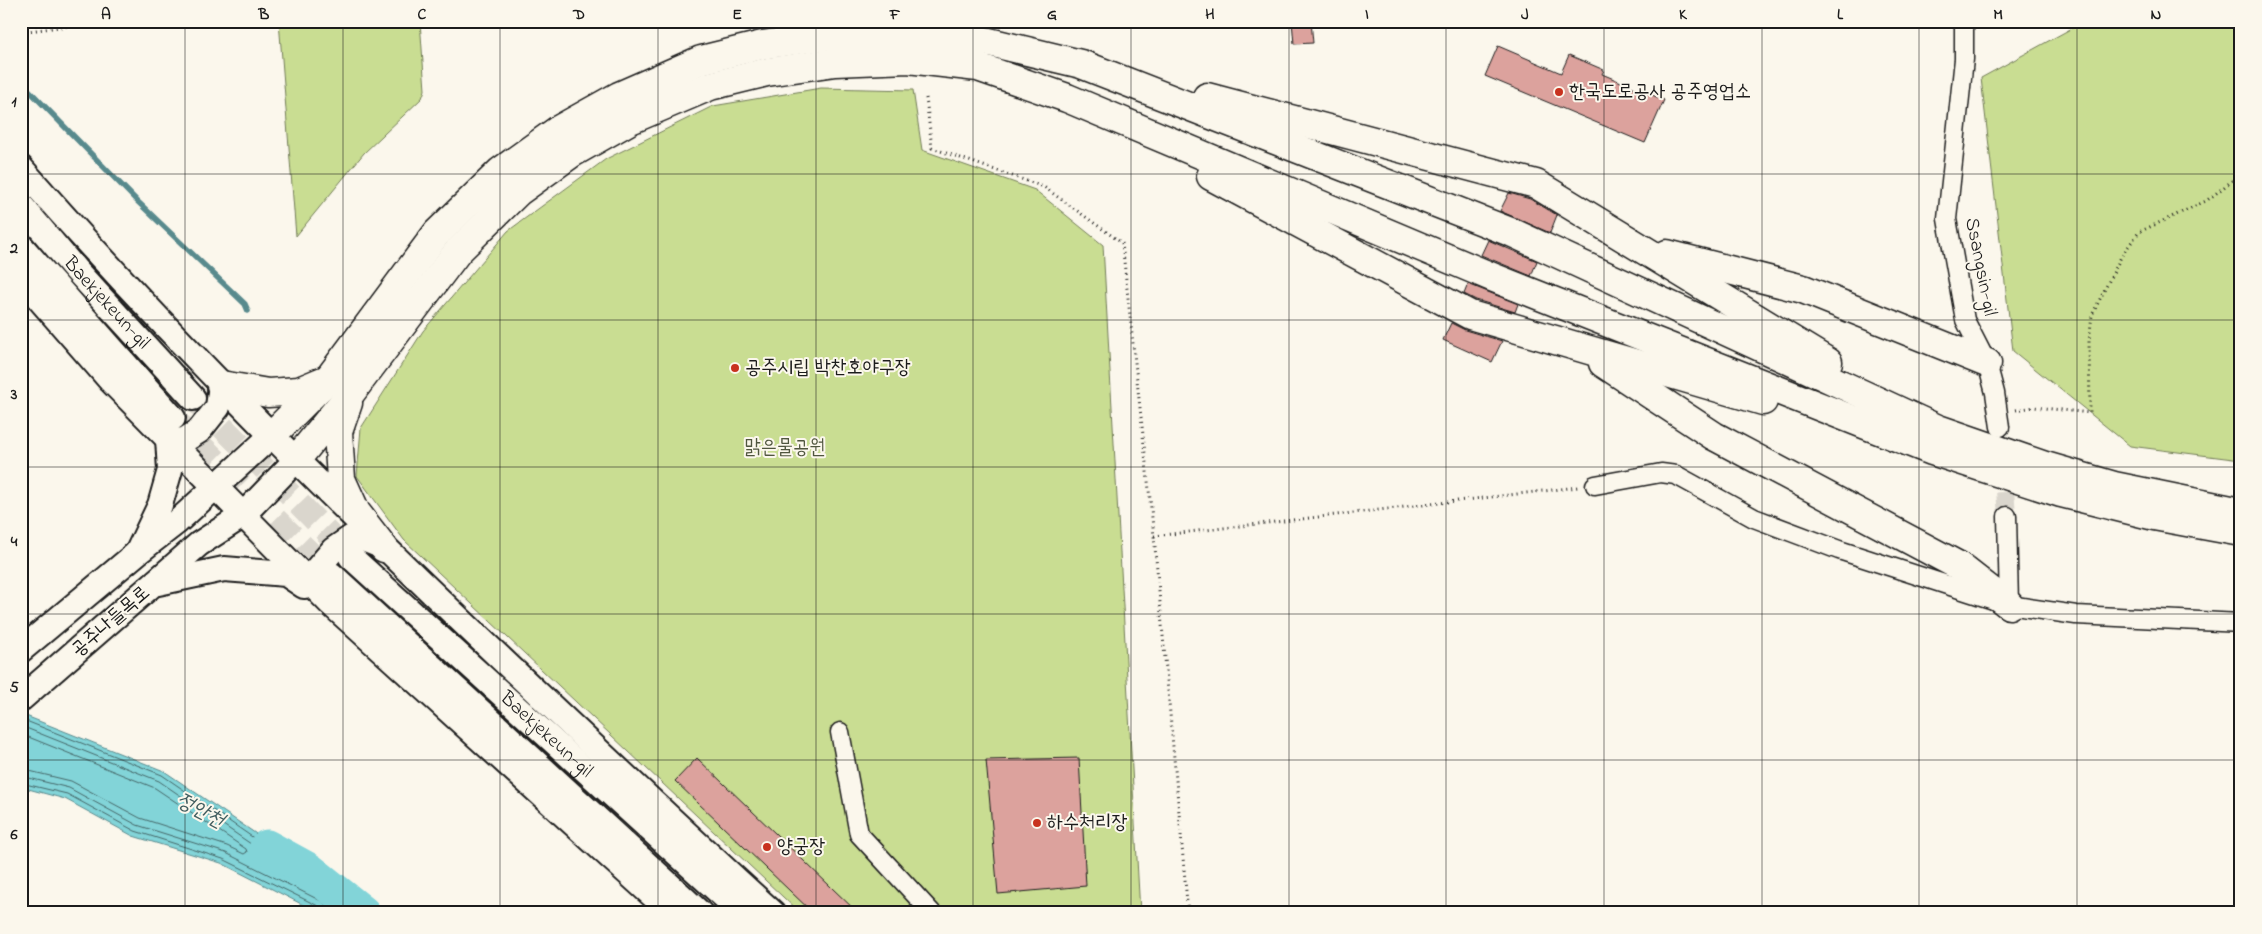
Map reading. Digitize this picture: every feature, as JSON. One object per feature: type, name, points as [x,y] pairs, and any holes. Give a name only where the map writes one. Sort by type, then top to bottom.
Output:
[{"type":"highway","points":[[271,436],[329,378],[437,233],[501,171],[558,130],[618,96],[701,60],[762,45],[833,35],[909,32],[981,40],[1082,64],[1536,184],[1640,247],[1935,440]]},
{"type":"highway","points":[[296,460],[350,394],[458,251],[518,192],[572,153],[630,120],[710,86],[767,72],[835,62],[908,59],[978,67],[1067,98],[1492,277],[1935,440],[2061,493],[2154,516],[2241,532]]},
{"type":"highway","points":[[1082,64],[1514,233],[1935,440]]},
{"type":"highway","points":[[1067,98],[1470,315],[1578,347],[1935,440],[2045,466],[2114,486],[2241,512]]},
{"type":"highway","points":[[1640,247],[1803,289],[1986,364]]},
{"type":"highway","points":[[1578,347],[1714,436],[1959,566],[2009,605]]},
{"type":"highway","points":[[221,385],[268,392],[299,391],[329,378]]},
{"type":"highway","points":[[350,394],[338,432],[341,479],[356,512],[384,548]]},
{"type":"main road","points":[[21,168],[221,385],[384,548],[682,830],[773,913]]},
{"type":"main road","name":"Baekjekeun-gil","points":[[21,204],[193,398]]},
{"type":"main road","name":"Baekjekeun-gil","points":[[21,246],[170,429]]},
{"type":"main road","points":[[21,278],[111,381],[183,441],[199,431],[218,407],[221,385]]},
{"type":"main road","points":[[170,429],[215,488],[330,604],[672,913]]},
{"type":"main road","points":[[137,552],[160,505],[170,470],[170,429]]},
{"type":"main road","name":"공주나들목로","points":[[21,650],[137,552],[177,522],[271,436]]},
{"type":"main road","name":"공주나들목로","points":[[21,699],[200,544],[242,516],[296,460]]},
{"type":"main road","points":[[330,604],[315,581],[315,572],[324,558],[352,537],[361,538],[384,548]]},
{"type":"main road","name":"Baekjekeun-gil","points":[[351,557],[742,913]]},
{"type":"main road","points":[[156,583],[224,569],[286,574],[330,604]]},
{"type":"main road","name":"Baekjekeun-gil","points":[[332,575],[700,913]]},
{"type":"street","name":"Ssangsin-gil","points":[[1964,21],[1964,59],[1947,219],[1965,320],[1986,364],[1995,393],[1999,420]]},
{"type":"street","points":[[1595,485],[1661,472],[1676,475],[1754,518],[1839,550],[2009,605],[2076,615],[2241,623]]},
{"type":"street","points":[[2008,516],[2009,605]]},
{"type":"street","points":[[840,732],[859,834],[932,913]]},
{"type":"path","points":[[21,32],[107,21]]},
{"type":"path","points":[[926,98],[932,148],[1044,186],[1122,243],[1154,536],[1188,913]]},
{"type":"path","points":[[1999,420],[2034,408],[2090,413],[2089,341],[2092,315],[2126,248],[2139,232],[2206,201],[2241,174]]},
{"type":"path","points":[[1154,536],[1595,485]]},
{"type":"green space","points":[[279,21],[420,21],[425,90],[422,98],[364,153],[296,236]]},
{"type":"green space","points":[[2085,21],[2241,21],[2241,460],[2130,446],[2013,351],[1981,78]]},
{"type":"green space","name":"맑은물공원","points":[[821,88],[913,90],[922,150],[1035,190],[1103,245],[1140,913],[800,913],[404,540],[357,476],[361,428],[423,331],[508,231],[606,159],[713,106]]},
{"type":"water","points":[[21,714],[164,771],[309,870],[363,913],[319,913],[221,863],[133,836],[65,799],[21,787]]},
{"type":"building","points":[[1292,21],[1311,21],[1313,43],[1294,44]]},
{"type":"building","name":"한국도로공사 공주영업소","points":[[1498,46],[1561,73],[1569,55],[1604,70],[1602,74],[1664,100],[1645,143],[1485,76]]},
{"type":"building","points":[[1509,193],[1530,199],[1557,215],[1550,233],[1500,211]]},
{"type":"building","points":[[1488,240],[1537,261],[1531,276],[1481,255]]},
{"type":"building","points":[[1468,284],[1518,304],[1515,312],[1476,300],[1464,294]]},
{"type":"building","points":[[1451,323],[1465,330],[1502,341],[1492,362],[1443,340]]},
{"type":"building","name":"양궁장","points":[[697,758],[858,913],[813,913],[675,781]]},
{"type":"building","name":"하수처리장","points":[[1079,758],[1086,886],[998,894],[986,760]]},
{"type":"waterway","points":[[21,82],[137,201],[245,304],[248,311]]},
{"type":"waterway","name":"정안천","points":[[267,847],[309,870],[363,913]]},
{"type":"tunnel","points":[[197,402],[351,557]]},
{"type":"tunnel","points":[[173,418],[332,575]]},
{"type":"tunnel","points":[[2003,465],[2007,516]]},
{"type":"place","name":"한국도로공사 공주영업소","points":[[1559,92]]},
{"type":"place","name":"공주시립 박찬호야구장","points":[[735,368]]},
{"type":"place","name":"하수처리장","points":[[1037,823]]},
{"type":"place","name":"양궁장","points":[[767,847]]}]
